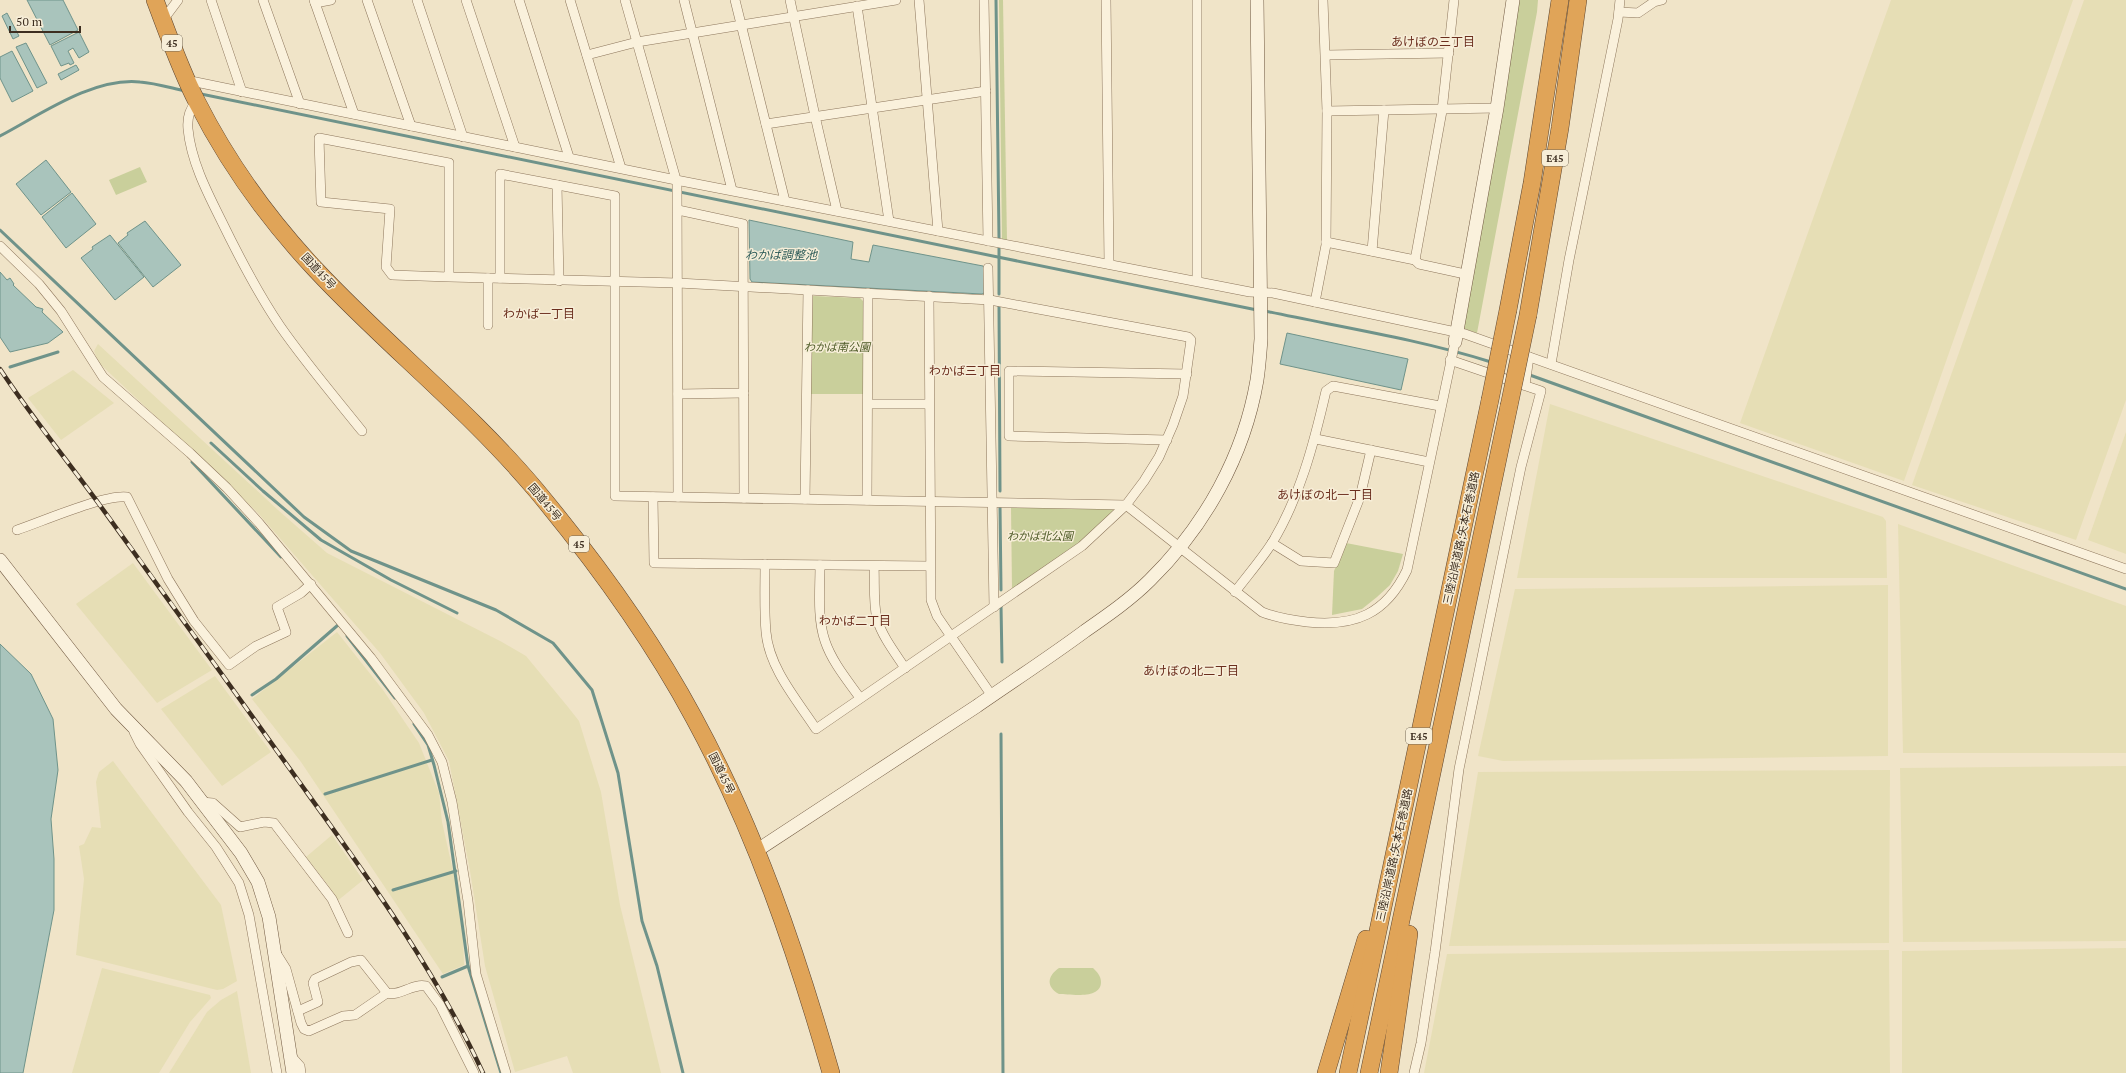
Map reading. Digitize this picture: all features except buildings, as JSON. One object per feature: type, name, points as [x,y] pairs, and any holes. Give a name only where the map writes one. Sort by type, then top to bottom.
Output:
[{"type":"highway","name":"国道45号","points":[[155,0],[192,92],[226,153],[249,189],[311,265],[493,443],[534,487],[617,594],[695,719],[729,786],[756,851],[805,983],[831,1073]]},
{"type":"highway","name":"三陸沿岸道路;矢本石巻道路","points":[[1348,1073],[1508,310],[1532,183],[1560,0]]},
{"type":"highway","name":"三陸沿岸道路;矢本石巻道路","points":[[1368,1073],[1528,315],[1560,128],[1578,0]]},
{"type":"highway","points":[[1389,1073],[1404,967],[1447,701]]},
{"type":"highway","points":[[1326,1073],[1399,827]]},
{"type":"street","points":[[162,20],[178,0]]},
{"type":"street","points":[[211,0],[242,92]]},
{"type":"street","points":[[263,0],[300,104]]},
{"type":"street","points":[[331,0],[314,2],[354,114]]},
{"type":"street","points":[[367,0],[411,126]]},
{"type":"street","points":[[417,0],[463,137]]},
{"type":"street","points":[[466,0],[514,147]]},
{"type":"street","points":[[519,0],[569,158]]},
{"type":"street","points":[[570,0],[621,168]]},
{"type":"street","points":[[625,0],[676,182],[678,205],[678,497]]},
{"type":"street","points":[[684,0],[732,190]]},
{"type":"street","points":[[735,0],[785,201]]},
{"type":"street","points":[[790,0],[814,116],[838,211]]},
{"type":"street","points":[[587,55],[637,42],[693,32],[896,0]]},
{"type":"street","points":[[920,0],[938,231]]},
{"type":"street","points":[[984,0],[988,241]]},
{"type":"street","points":[[1106,0],[1109,264]]},
{"type":"street","points":[[1196,0],[1197,281]]},
{"type":"street","points":[[756,851],[992,696],[1116,610],[1150,580],[1180,547],[1208,508],[1232,464],[1248,419],[1257,380],[1261,299],[1257,0]]},
{"type":"street","points":[[1314,302],[1326,242],[1327,111],[1323,0]]},
{"type":"street","points":[[1415,260],[1442,111],[1454,0]]},
{"type":"street","points":[[500,278],[500,174],[615,196],[615,496],[1126,505],[1262,612],[1278,619],[1336,624],[1356,620],[1376,610],[1388,600],[1399,586],[1407,570],[1453,347],[1465,274],[1497,108],[1513,0]]},
{"type":"street","points":[[1551,364],[1569,260],[1619,12],[1620,0]]},
{"type":"street","points":[[1619,12],[1638,13],[1654,2],[1662,0]]},
{"type":"street","points":[[856,6],[889,221]]},
{"type":"street","points":[[1326,55],[1449,53]]},
{"type":"street","points":[[766,124],[986,91]]},
{"type":"street","points":[[362,431],[280,326],[245,270],[203,183],[188,129],[188,120],[192,107],[192,92],[242,92],[621,168],[676,182],[732,190],[1197,281],[1261,299],[1273,293],[1314,302],[1453,347],[1525,385],[1541,391],[1521,468],[1459,769],[1434,960],[1421,1043],[1414,1073]]},
{"type":"street","points":[[1327,111],[1442,111],[1497,108]]},
{"type":"street","points":[[1372,251],[1384,110]]},
{"type":"street","points":[[449,277],[450,163],[319,138],[320,202],[390,209],[386,267],[392,275],[559,281],[678,283],[990,300],[1188,337],[1192,343],[1183,396],[1167,440],[1144,481],[1126,505],[1092,538],[816,729],[786,684],[770,651],[766,633],[765,564]]},
{"type":"street","points":[[557,184],[559,281]]},
{"type":"street","points":[[678,205],[743,224],[744,498]]},
{"type":"street","points":[[1326,242],[1415,260],[1419,264],[1465,274]]},
{"type":"street","points":[[0,246],[38,284],[61,311],[103,377],[133,402],[227,488],[414,714],[428,735],[442,762],[452,802],[468,901],[476,974],[506,1073]]},
{"type":"street","points":[[988,268],[990,300],[991,502],[994,607]]},
{"type":"street","points":[[488,278],[488,325]]},
{"type":"street","points":[[805,499],[808,290]]},
{"type":"street","points":[[868,293],[868,500]]},
{"type":"street","points":[[929,296],[929,566],[931,600],[938,616],[992,696]]},
{"type":"street","points":[[1453,347],[1465,334],[2126,568]]},
{"type":"street","points":[[1525,385],[1530,357]]},
{"type":"street","points":[[1167,440],[1009,436],[1009,371],[1187,374]]},
{"type":"street","points":[[1235,592],[1272,543],[1297,491],[1316,439],[1326,391],[1333,386],[1440,406]]},
{"type":"street","points":[[678,394],[744,394]]},
{"type":"street","points":[[869,404],[930,404]]},
{"type":"street","points":[[1316,439],[1429,462]]},
{"type":"street","points":[[1272,543],[1295,559],[1334,563],[1360,497],[1371,450]]},
{"type":"street","points":[[17,530],[118,496],[127,497],[168,579],[194,620],[229,665],[256,646],[286,632],[277,607],[308,586]]},
{"type":"street","points":[[653,497],[654,563],[929,566]]},
{"type":"street","points":[[0,560],[72,654],[130,724],[186,781],[240,853],[258,882],[269,917],[293,1073]]},
{"type":"street","points":[[820,565],[821,614],[824,641],[833,659],[860,698]]},
{"type":"street","points":[[874,566],[875,610],[878,620],[883,634],[905,668]]},
{"type":"street","points":[[130,724],[140,744],[188,812],[216,847],[239,883],[249,915],[277,1073]]},
{"type":"street","points":[[201,802],[213,803],[240,827],[264,822],[274,823],[332,899],[348,933]]},
{"type":"street","points":[[275,952],[286,969],[304,1029],[308,1030],[343,1016],[355,1015],[387,993]]},
{"type":"street","points":[[298,1011],[318,1002],[313,983],[315,979],[351,962],[361,960],[387,993],[392,995],[422,984],[426,986],[454,1031],[474,1073]]},
{"type":"street","points":[[291,1056],[300,1066],[302,1073]]},
{"type":"shaded area","points":[[1891,0],[2073,0],[1904,481],[1740,423]]},
{"type":"shaded area","points":[[2084,0],[2126,0],[2126,400],[2076,540],[1912,485]]},
{"type":"shaded area","points":[[98,344],[278,510],[327,553],[502,642],[526,656],[579,721],[601,792],[620,905],[661,1073],[573,1073],[567,1056],[515,1072],[485,966],[470,871],[449,761],[424,713],[380,653],[257,512],[99,363],[94,351]]},
{"type":"shaded area","points":[[73,370],[114,403],[61,440],[28,398]]},
{"type":"shaded area","points":[[1550,404],[1883,517],[1886,521],[1887,578],[1517,578]]},
{"type":"shaded area","points":[[2126,432],[2126,554],[2088,540]]},
{"type":"shaded area","points":[[1898,524],[2126,606],[2126,753],[1903,753]]},
{"type":"shaded area","points":[[133,563],[212,670],[157,703],[76,604]]},
{"type":"shaded area","points":[[1888,585],[1888,756],[1503,761],[1478,756],[1515,589]]},
{"type":"shaded area","points":[[337,632],[383,690],[419,743],[439,793],[442,822],[458,893],[463,936],[464,965],[443,974],[301,762],[252,699]]},
{"type":"shaded area","points":[[215,676],[271,752],[222,786],[161,709]]},
{"type":"shaded area","points":[[113,761],[221,905],[237,981],[223,989],[217,990],[76,955],[84,879],[79,846],[84,844],[92,827],[101,828],[96,782],[99,772]]},
{"type":"shaded area","points":[[2126,766],[2126,941],[1903,942],[1900,768]]},
{"type":"shaded area","points":[[1890,770],[1889,943],[1449,946],[1478,772]]},
{"type":"shaded area","points":[[332,835],[363,880],[336,902],[328,885],[306,857]]},
{"type":"shaded area","points":[[2126,948],[2126,1073],[1902,1073],[1902,951]]},
{"type":"shaded area","points":[[1889,950],[1890,1073],[1424,1073],[1447,954]]},
{"type":"shaded area","points":[[102,968],[210,995],[211,998],[190,1022],[159,1073],[72,1073]]},
{"type":"shaded area","points":[[237,991],[251,1073],[169,1073],[207,1012],[221,1000]]},
{"type":"green space","points":[[999,0],[1003,0],[1007,241],[1002,240]]},
{"type":"green space","points":[[1518,0],[1538,0],[1537,12],[1477,333],[1465,329],[1463,325]]},
{"type":"green space","points":[[140,167],[147,182],[116,195],[109,180]]},
{"type":"green space","name":"わかば南公園","points":[[813,296],[860,298],[863,301],[863,394],[811,394],[811,298]]},
{"type":"green space","name":"わかば北公園","points":[[1011,507],[1112,508],[1114,512],[1076,546],[1012,590]]},
{"type":"green space","points":[[1346,543],[1403,554],[1398,571],[1390,585],[1377,597],[1362,609],[1332,615],[1334,571]]},
{"type":"green space","points":[[1059,968],[1093,968],[1100,978],[1100,988],[1091,994],[1059,994],[1050,985],[1050,978]]},
{"type":"water","points":[[27,0],[63,0],[78,30],[50,45]]},
{"type":"water","points":[[7,13],[19,36],[13,39],[2,16]]},
{"type":"water","points":[[79,32],[89,52],[79,58],[73,48],[68,51],[74,63],[61,66],[51,46]]},
{"type":"water","points":[[26,43],[47,83],[37,88],[16,47]]},
{"type":"water","points":[[12,51],[33,91],[12,102],[0,78],[0,57]]},
{"type":"water","points":[[76,65],[79,70],[61,80],[58,74]]},
{"type":"water","points":[[46,160],[71,192],[41,215],[16,184]]},
{"type":"water","points":[[72,193],[96,224],[66,248],[42,217]]},
{"type":"water","name":"わかば調整池","points":[[749,220],[853,242],[851,259],[869,262],[873,245],[983,266],[985,269],[986,292],[982,294],[752,282],[750,279]]},
{"type":"water","points":[[145,221],[181,265],[153,287],[118,243],[128,235],[127,233]]},
{"type":"water","points":[[110,235],[144,277],[115,300],[81,258],[93,249],[92,247]]},
{"type":"water","points":[[0,272],[7,280],[10,278],[14,284],[13,285],[36,307],[43,309],[42,312],[63,332],[48,343],[10,352],[0,337]]},
{"type":"water","points":[[1287,333],[1408,359],[1401,390],[1280,364]]},
{"type":"water","points":[[0,644],[31,674],[53,719],[58,770],[51,819],[54,859],[54,910],[23,1073],[0,1073]]},
{"type":"waterway","points":[[996,0],[999,238]]},
{"type":"waterway","points":[[0,136],[67,99],[104,85],[122,82],[140,82],[157,84],[185,91]]},
{"type":"waterway","points":[[201,94],[1257,310]]},
{"type":"waterway","points":[[0,230],[304,517],[351,551],[496,610],[553,643],[592,690],[618,773],[642,921],[657,966],[683,1073]]},
{"type":"waterway","points":[[999,248],[999,294]]},
{"type":"waterway","points":[[999,305],[1000,491]]},
{"type":"waterway","points":[[1265,311],[1407,340],[1491,362]]},
{"type":"waterway","points":[[10,367],[58,352]]},
{"type":"waterway","points":[[1527,374],[2126,589]]},
{"type":"waterway","points":[[211,443],[263,491],[321,540],[391,580],[457,613]]},
{"type":"waterway","points":[[192,462],[281,557]]},
{"type":"waterway","points":[[1000,506],[1001,590]]},
{"type":"waterway","points":[[1001,605],[1002,662]]},
{"type":"waterway","points":[[252,695],[276,679],[338,625]]},
{"type":"waterway","points":[[347,636],[395,698]]},
{"type":"waterway","points":[[414,724],[428,745],[434,765],[448,822],[468,966],[501,1073]]},
{"type":"waterway","points":[[1001,734],[1003,1073]]},
{"type":"waterway","points":[[325,794],[432,760]]},
{"type":"waterway","points":[[393,890],[456,871]]},
{"type":"waterway","points":[[442,977],[468,966]]},
{"type":"railway","points":[[0,369],[36,421],[150,574],[375,888],[422,960],[444,997],[483,1073]]},
{"type":"district","name":"あけぼの三丁目","points":[[1433,42]]},
{"type":"district","name":"わかば一丁目","points":[[539,314]]},
{"type":"district","name":"わかば三丁目","points":[[965,371]]},
{"type":"district","name":"あけぼの北一丁目","points":[[1325,495]]},
{"type":"district","name":"わかば二丁目","points":[[855,621]]},
{"type":"district","name":"あけぼの北二丁目","points":[[1191,671]]}]
